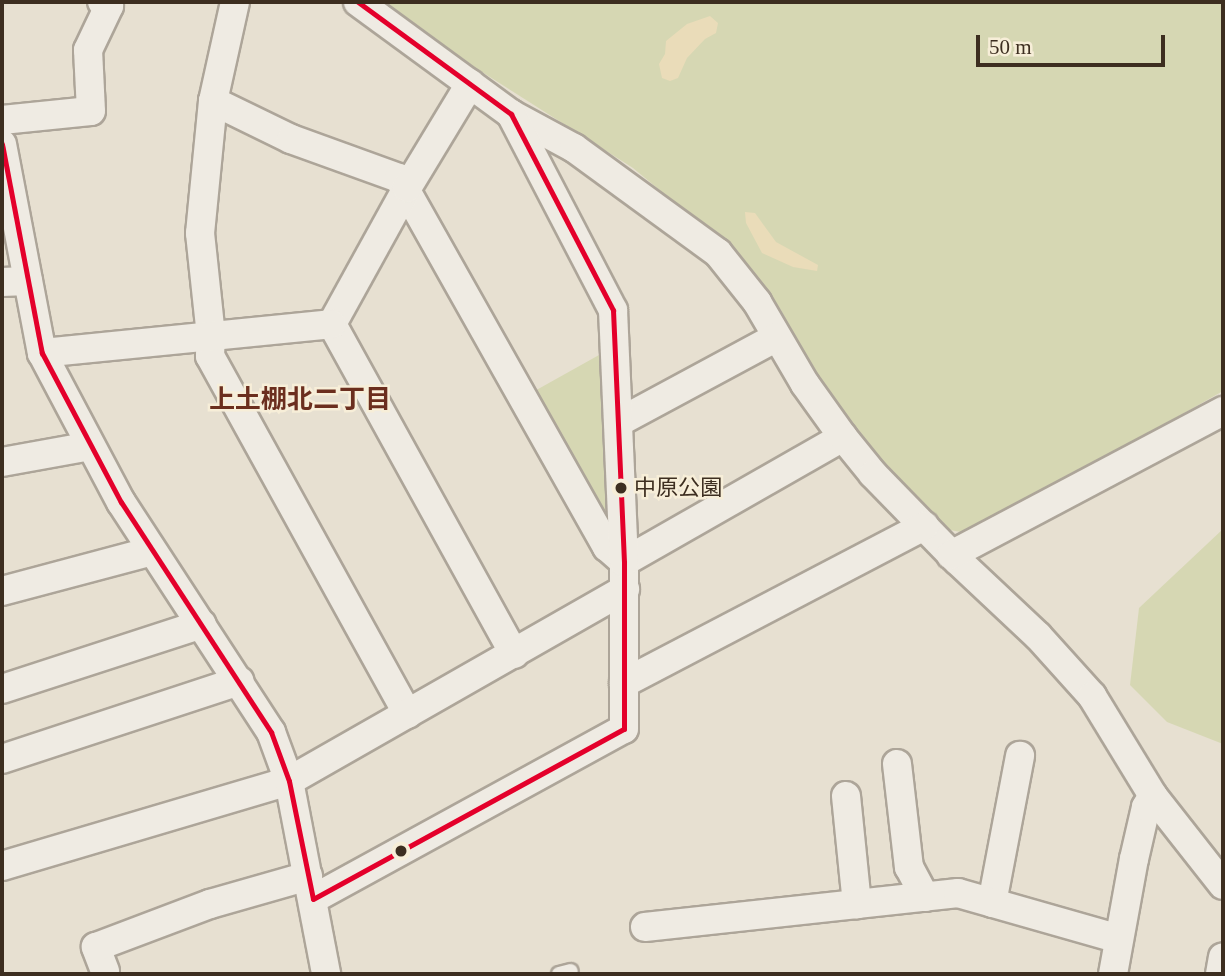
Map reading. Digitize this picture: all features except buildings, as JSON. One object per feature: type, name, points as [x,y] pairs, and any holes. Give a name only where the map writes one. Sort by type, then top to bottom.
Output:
[{"type":"street","points":[[2,120],[91,110],[88,50],[109,6],[102,2]]},
{"type":"street","points":[[235,2],[213,101],[200,233],[211,336],[210,356],[408,714]]},
{"type":"street","points":[[358,2],[511,114],[574,148],[718,253],[757,302],[805,384],[843,438],[873,474],[954,557],[1038,636],[1092,696],[1153,796],[1223,885]]},
{"type":"street","points":[[332,324],[407,188],[470,85]]},
{"type":"street","points":[[213,101],[291,139],[399,178],[625,576]]},
{"type":"street","points":[[93,957],[210,904],[313,896],[624,729],[625,576],[613,310],[511,114]]},
{"type":"street","points":[[2,144],[15,281],[42,353],[91,446],[152,551],[271,732],[289,781],[326,974]]},
{"type":"street","points":[[42,353],[332,324]]},
{"type":"street","points":[[332,324],[514,654]]},
{"type":"street","points":[[618,422],[776,337]]},
{"type":"street","points":[[954,557],[1223,411]]},
{"type":"street","points":[[2,866],[289,781],[514,654],[625,576],[843,438]]},
{"type":"street","points":[[2,462],[91,446]]},
{"type":"street","points":[[624,683],[924,526]]},
{"type":"street","points":[[2,590],[152,551]]},
{"type":"street","points":[[2,689],[202,624]]},
{"type":"street","points":[[2,759],[239,681]]},
{"type":"street","points":[[992,903],[1020,756]]},
{"type":"street","points":[[897,764],[909,867],[925,897]]},
{"type":"street","points":[[846,796],[857,904]]},
{"type":"street","points":[[1113,974],[1134,859],[1146,807],[1153,796]]},
{"type":"street","points":[[645,927],[958,893],[1119,939]]},
{"type":"street","points":[[1220,974],[1223,957]]},
{"type":"green space","points":[[380,2],[1223,2],[1223,391],[971,534],[940,528],[824,395],[781,310],[726,245],[633,168],[438,44]]},
{"type":"green space","name":"中原公園","points":[[608,350],[609,526],[531,393]]},
{"type":"green space","points":[[1223,529],[1223,744],[1167,722],[1130,685],[1139,608]]},
{"type":"sand","points":[[710,16],[718,23],[716,33],[705,39],[687,58],[678,78],[670,81],[662,78],[659,64],[665,54],[666,41],[687,24]]},
{"type":"sand","points":[[745,212],[755,213],[776,242],[818,265],[817,271],[793,267],[762,253],[746,223]]},
{"type":"transit line","points":[[2,144],[42,353],[121,502],[271,732],[289,781],[313,899],[624,729],[624,562],[613,310],[511,114],[358,2]]},
{"type":"place","name":"中原公園","points":[[621,488]]},
{"type":"district","name":"上土棚北二丁目","points":[[300,400]]}]
